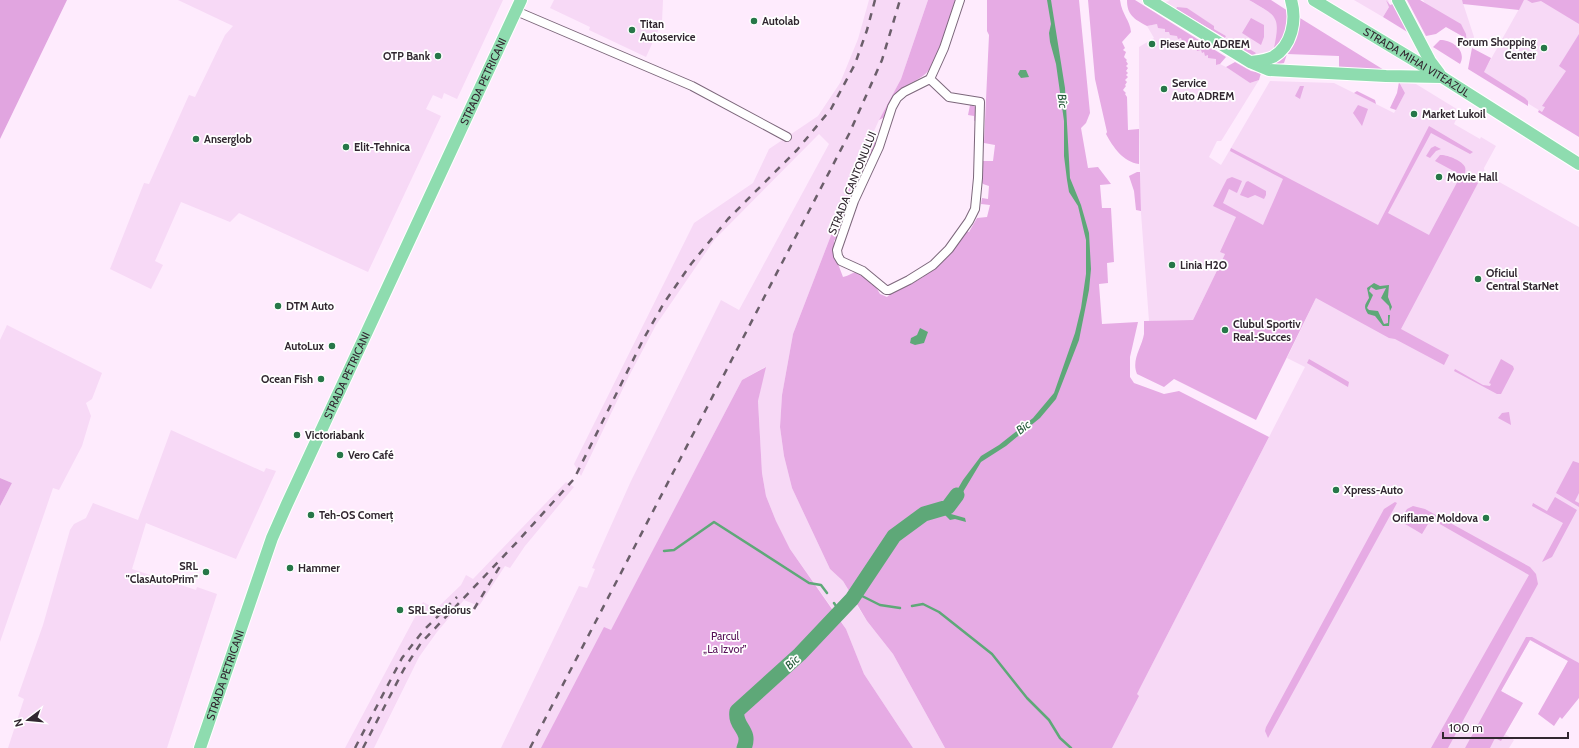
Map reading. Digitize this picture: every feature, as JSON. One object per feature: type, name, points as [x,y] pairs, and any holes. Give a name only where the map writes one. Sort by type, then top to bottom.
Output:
[{"type":"main road","name":"STRADA PETRICANI","points":[[200,748],[270,545],[287,504],[521,0]]},
{"type":"main road","points":[[1149,0],[1250,62],[1269,70],[1386,76],[1442,77]]},
{"type":"main road","points":[[1250,62],[1273,57],[1286,44],[1294,20],[1294,9],[1291,0]]},
{"type":"main road","name":"STRADA MIHAI VITEAZUL","points":[[1314,0],[1442,77],[1579,164]]},
{"type":"main road","points":[[1398,0],[1430,60],[1442,77]]},
{"type":"street","points":[[930,79],[944,48],[960,0]]},
{"type":"street","points":[[516,11],[692,86],[787,137]]},
{"type":"street","name":"STRADA CANTONULUI","points":[[930,79],[949,97],[980,102],[978,178],[974,209],[961,233],[933,265],[909,280],[890,290],[886,290],[863,271],[841,261],[837,250],[854,201],[880,147],[892,107],[897,98],[904,92],[930,79]]},
{"type":"shaded area","points":[[0,0],[67,0],[0,139]]},
{"type":"shaded area","points":[[178,0],[503,0],[457,99],[444,93],[442,99],[433,95],[426,109],[441,116],[368,272],[239,213],[230,222],[181,202],[155,261],[163,265],[151,289],[110,269],[144,183],[149,184],[189,95],[195,97],[225,35],[233,26]]},
{"type":"shaded area","points":[[554,0],[663,0],[662,22],[646,57],[589,30],[590,27],[550,8]]},
{"type":"shaded area","points":[[869,0],[928,0],[901,79],[879,120],[855,173],[793,334],[782,395],[780,427],[784,456],[792,488],[830,569],[843,581],[851,595],[834,611],[790,549],[776,521],[766,496],[762,473],[758,401],[765,367],[742,380],[550,748],[501,748],[579,586],[587,588],[595,569],[592,568],[631,481],[721,300],[739,310],[829,144],[819,134],[715,239],[656,325],[629,376],[581,476],[574,464],[694,223],[753,183],[769,149],[818,116],[840,83],[858,39]]},
{"type":"shaded area","points":[[1168,0],[1249,0],[1269,12],[1276,19],[1278,28],[1276,48],[1269,54],[1253,56],[1255,54],[1234,41],[1228,42],[1225,38],[1226,36],[1178,7],[1176,9],[1165,2],[1170,1]]},
{"type":"shaded area","points":[[1354,0],[1388,0],[1390,5],[1383,17]]},
{"type":"shaded area","points":[[1423,0],[1462,0],[1474,37],[1472,48],[1467,45],[1462,36],[1446,27],[1431,13]]},
{"type":"shaded area","points":[[1524,0],[1558,0],[1579,9],[1579,52],[1542,112],[1482,75]]},
{"type":"shaded area","points":[[1157,24],[1216,59],[1216,65],[1220,64],[1226,67],[1250,83],[1259,80],[1221,141],[1217,141],[1209,157],[1221,165],[1270,81],[1334,83],[1394,113],[1405,93],[1399,82],[1416,84],[1460,111],[1454,124],[1480,139],[1481,137],[1496,146],[1484,168],[1485,174],[1579,227],[1579,698],[1555,686],[1568,661],[1530,640],[1501,691],[1523,703],[1505,734],[1514,740],[1509,748],[1109,748],[1305,367],[1287,358],[1321,288],[1220,252],[1225,254],[1193,320],[1149,321],[1141,213],[1139,47],[1154,38],[1147,26]]},
{"type":"shaded area","points":[[7,325],[102,373],[92,399],[86,403],[91,416],[82,446],[59,490],[53,488],[0,642],[0,506],[12,483],[0,478],[0,340]]},
{"type":"shaded area","points":[[171,430],[264,472],[266,468],[276,471],[236,559],[146,523],[132,569],[196,590],[197,587],[217,594],[167,748],[8,748],[24,699],[18,696],[43,625],[70,530],[74,524],[86,518],[93,503],[138,520]]},
{"type":"shaded area","points":[[0,478],[12,483],[0,506]]},
{"type":"shaded area","points":[[566,482],[574,487],[525,546],[510,568],[505,566],[479,606],[464,600],[437,632],[419,657],[374,748],[345,748],[423,602],[436,609],[461,585],[466,575],[473,579]]},
{"type":"shaded area","points":[[854,601],[867,621],[893,654],[945,748],[913,748],[864,674],[846,629],[839,618]]},
{"type":"green space","points":[[928,0],[955,0],[937,56],[926,73],[898,92],[892,102],[887,116],[879,120],[901,79]]},
{"type":"green space","points":[[987,0],[1079,0],[1090,113],[1086,123],[1081,128],[1088,168],[1098,167],[1111,184],[1100,185],[1102,208],[1111,208],[1114,262],[1107,263],[1108,283],[1099,284],[1102,324],[1138,322],[1130,357],[1130,377],[1134,383],[1164,394],[1179,391],[1269,437],[1141,686],[1137,694],[1139,696],[1112,748],[945,748],[893,654],[867,621],[843,581],[830,569],[792,488],[784,456],[780,427],[782,395],[793,334],[855,173],[861,176],[846,209],[846,218],[841,231],[834,241],[835,256],[843,277],[859,272],[870,280],[880,294],[887,297],[895,291],[923,277],[941,261],[966,231],[969,232],[977,218],[987,217],[990,205],[981,204],[982,198],[988,199],[989,186],[983,184],[981,181],[981,161],[993,161],[995,145],[984,143],[989,35],[987,31]]},
{"type":"green space","points":[[1088,0],[1120,0],[1122,10],[1129,24],[1131,32],[1122,42],[1125,48],[1123,50],[1126,52],[1124,57],[1128,64],[1126,66],[1128,68],[1126,71],[1128,73],[1126,75],[1128,77],[1125,80],[1127,82],[1123,90],[1127,97],[1128,130],[1139,129],[1139,164],[1133,163],[1123,157],[1115,149],[1106,134],[1107,132],[1095,79]]},
{"type":"green space","points":[[1127,0],[1135,0],[1226,57],[1220,64],[1216,65],[1216,59],[1208,58],[1208,55],[1205,56],[1204,52],[1202,53],[1201,50],[1197,51],[1196,47],[1189,46],[1185,41],[1182,41],[1181,38],[1178,39],[1177,36],[1170,35],[1169,32],[1165,32],[1165,29],[1158,28],[1157,24],[1147,26],[1132,16],[1128,9]]},
{"type":"green space","points":[[1249,0],[1271,0],[1288,11],[1288,26],[1282,40],[1276,48],[1274,48],[1277,29],[1274,18],[1271,14]]},
{"type":"green space","points":[[1386,0],[1390,5],[1393,4],[1409,33],[1383,17],[1389,7]]},
{"type":"green space","points":[[1407,0],[1420,0],[1461,24],[1466,34],[1467,45],[1462,36],[1446,27],[1436,34],[1426,36]]},
{"type":"green space","points":[[1462,0],[1524,0],[1519,10],[1463,4]]},
{"type":"green space","points":[[1527,0],[1579,0],[1579,24],[1541,1],[1532,3]]},
{"type":"green space","points":[[1177,7],[1187,8],[1214,26],[1214,29],[1226,36],[1225,38],[1176,9]]},
{"type":"green space","points":[[1251,18],[1264,25],[1264,37],[1261,45],[1242,33]]},
{"type":"green space","points":[[1300,18],[1386,72],[1339,68],[1339,56],[1287,54],[1284,63],[1276,65],[1275,62],[1294,38]]},
{"type":"green space","points":[[1579,34],[1579,137],[1538,112],[1539,110],[1542,112],[1545,107],[1542,106],[1566,71],[1559,66]]},
{"type":"green space","points":[[1230,40],[1234,41],[1238,45],[1241,44],[1256,53],[1253,56],[1228,42]]},
{"type":"green space","points":[[1440,40],[1445,40],[1458,47],[1462,55],[1460,64],[1433,47]]},
{"type":"green space","points":[[1472,48],[1491,58],[1484,72],[1525,98],[1528,101],[1528,106],[1468,69]]},
{"type":"green space","points":[[1235,62],[1251,71],[1261,73],[1259,80],[1250,83],[1226,67]]},
{"type":"green space","points":[[1399,82],[1405,93],[1396,110],[1390,108],[1397,93]]},
{"type":"green space","points":[[1300,86],[1304,86],[1300,99],[1295,96]]},
{"type":"green space","points":[[1357,91],[1375,100],[1376,104],[1354,93]]},
{"type":"green space","points":[[970,105],[976,107],[976,120],[974,121],[974,116],[968,115]]},
{"type":"green space","points":[[1358,105],[1368,109],[1362,126],[1353,113]]},
{"type":"green space","points":[[1429,126],[1473,152],[1470,154],[1431,133],[1388,213],[1429,235],[1461,175],[1435,161],[1440,155],[1450,157],[1461,162],[1465,168],[1464,177],[1478,183],[1401,329],[1449,355],[1444,365],[1395,339],[1389,338],[1316,298],[1256,420],[1174,379],[1164,387],[1137,374],[1135,364],[1143,339],[1144,321],[1193,320],[1225,254],[1220,252],[1236,217],[1213,206],[1227,179],[1232,177],[1242,181],[1237,193],[1229,189],[1223,203],[1263,225],[1283,179],[1230,151],[1231,148],[1378,225]]},
{"type":"green space","points":[[872,138],[876,145],[872,157],[865,153]]},
{"type":"green space","points":[[1435,146],[1441,149],[1436,151],[1430,158],[1426,156],[1431,148]]},
{"type":"green space","points":[[1140,172],[1141,211],[1136,210],[1134,191],[1129,176]]},
{"type":"green space","points":[[1248,181],[1266,191],[1264,199],[1255,195],[1248,198],[1240,195],[1246,182]]},
{"type":"green space","points":[[1309,359],[1349,382],[1348,387],[1307,363]]},
{"type":"green space","points":[[1501,359],[1513,366],[1514,369],[1501,394],[1497,394],[1454,371],[1455,369],[1483,385],[1490,386],[1491,384],[1489,383]]},
{"type":"green space","name":"Parcul „La Izvor”","points":[[766,367],[758,401],[762,473],[766,496],[776,521],[790,549],[846,629],[864,674],[913,748],[541,748],[604,627],[611,630],[742,380]]},
{"type":"green space","points":[[1509,412],[1511,425],[1498,418],[1502,413]]},
{"type":"green space","points":[[1573,461],[1579,463],[1579,493],[1575,501],[1579,503],[1579,507],[1556,493]]},
{"type":"green space","points":[[1555,497],[1577,510],[1552,557],[1542,562],[1563,523],[1532,506],[1533,503],[1547,511]]},
{"type":"green space","points":[[1395,502],[1397,503],[1268,738],[1265,731],[1266,727],[1384,509]]},
{"type":"green space","points":[[1413,506],[1425,509],[1530,567],[1536,574],[1538,584],[1448,748],[1431,748],[1529,575],[1431,519],[1422,534],[1400,521],[1407,509]]},
{"type":"green space","points":[[1526,637],[1532,637],[1579,663],[1579,698],[1562,719],[1560,717],[1554,726],[1538,714],[1568,661],[1530,640],[1501,691],[1523,703],[1501,741],[1495,738],[1490,748],[1465,748]]},
{"type":"water","points":[[1047,0],[1051,0],[1065,88],[1070,178],[1081,205],[1089,233],[1091,269],[1089,290],[1079,340],[1056,399],[1040,418],[1006,446],[981,462],[954,507],[949,511],[951,514],[965,518],[966,522],[955,519],[950,520],[945,515],[943,508],[949,504],[963,480],[981,456],[999,445],[1033,418],[1054,393],[1075,333],[1081,308],[1086,274],[1086,240],[1078,206],[1069,192],[1067,180],[1064,156],[1064,121],[1056,64],[1050,42],[1049,33],[1051,24]]},
{"type":"water","points":[[1020,70],[1026,70],[1029,77],[1021,78],[1018,74]]},
{"type":"water","points":[[1374,283],[1380,286],[1389,285],[1388,297],[1392,307],[1390,311],[1389,306],[1381,298],[1386,288],[1376,290],[1371,287],[1369,291],[1373,295],[1367,308],[1369,310],[1378,311],[1384,324],[1388,323],[1388,315],[1390,315],[1389,326],[1383,326],[1375,316],[1368,314],[1365,309],[1369,298],[1367,288]]},
{"type":"water","points":[[920,328],[928,332],[924,343],[915,345],[910,343],[911,338],[917,335]]},
{"type":"waterway","name":"Bîc","points":[[744,748],[746,737],[738,721],[737,711],[800,654],[852,599],[894,536],[924,514],[948,507],[957,495]]},
{"type":"waterway","points":[[664,551],[674,550],[714,522],[809,583],[821,585],[827,593]]},
{"type":"waterway","points":[[856,593],[880,605],[900,608]]},
{"type":"waterway","points":[[834,603],[840,612]]},
{"type":"waterway","points":[[912,606],[923,604],[939,612],[992,654],[1027,698],[1049,720],[1060,738],[1071,748]]},
{"type":"railway","points":[[363,748],[404,669],[421,643],[517,542],[574,479],[644,338],[664,303],[691,264],[728,219],[797,150],[831,109],[855,64],[867,30],[875,0]]},
{"type":"railway","points":[[530,748],[849,134],[882,60],[900,0]]},
{"type":"railway","points":[[474,609],[502,563]]},
{"type":"railway","points":[[355,748],[402,658],[423,631],[457,597]]},
{"type":"place","name":"Autolab","points":[[754,21]]},
{"type":"place","name":"Titan Autoservice","points":[[632,30]]},
{"type":"place","name":"Piese Auto ADREM","points":[[1152,44]]},
{"type":"place","name":"Forum Shopping Center","points":[[1544,48]]},
{"type":"place","name":"OTP Bank","points":[[438,56]]},
{"type":"place","name":"Service Auto ADREM","points":[[1164,89]]},
{"type":"place","name":"Market Lukoil","points":[[1414,114]]},
{"type":"place","name":"Anserglob","points":[[196,139]]},
{"type":"place","name":"Elit-Tehnica","points":[[346,147]]},
{"type":"place","name":"Movie Hall","points":[[1439,177]]},
{"type":"place","name":"Linia H2O","points":[[1172,265]]},
{"type":"place","name":"Oficiul Central StarNet","points":[[1478,279]]},
{"type":"place","name":"DTM Auto","points":[[278,306]]},
{"type":"place","name":"Clubul Sportiv Real-Succes","points":[[1225,330]]},
{"type":"place","name":"AutoLux","points":[[332,346]]},
{"type":"place","name":"Ocean Fish","points":[[321,379]]},
{"type":"place","name":"Victoriabank","points":[[297,435]]},
{"type":"place","name":"Vero Café","points":[[340,455]]},
{"type":"place","name":"Xpress-Auto","points":[[1336,490]]},
{"type":"place","name":"Teh-OS Comerț","points":[[311,515]]},
{"type":"place","name":"Oriflame Moldova","points":[[1486,518]]},
{"type":"place","name":"Hammer","points":[[290,568]]},
{"type":"place","name":"SRL \"ClasAutoPrim\"","points":[[206,572]]},
{"type":"place","name":"SRL Sediorus","points":[[400,610]]}]
